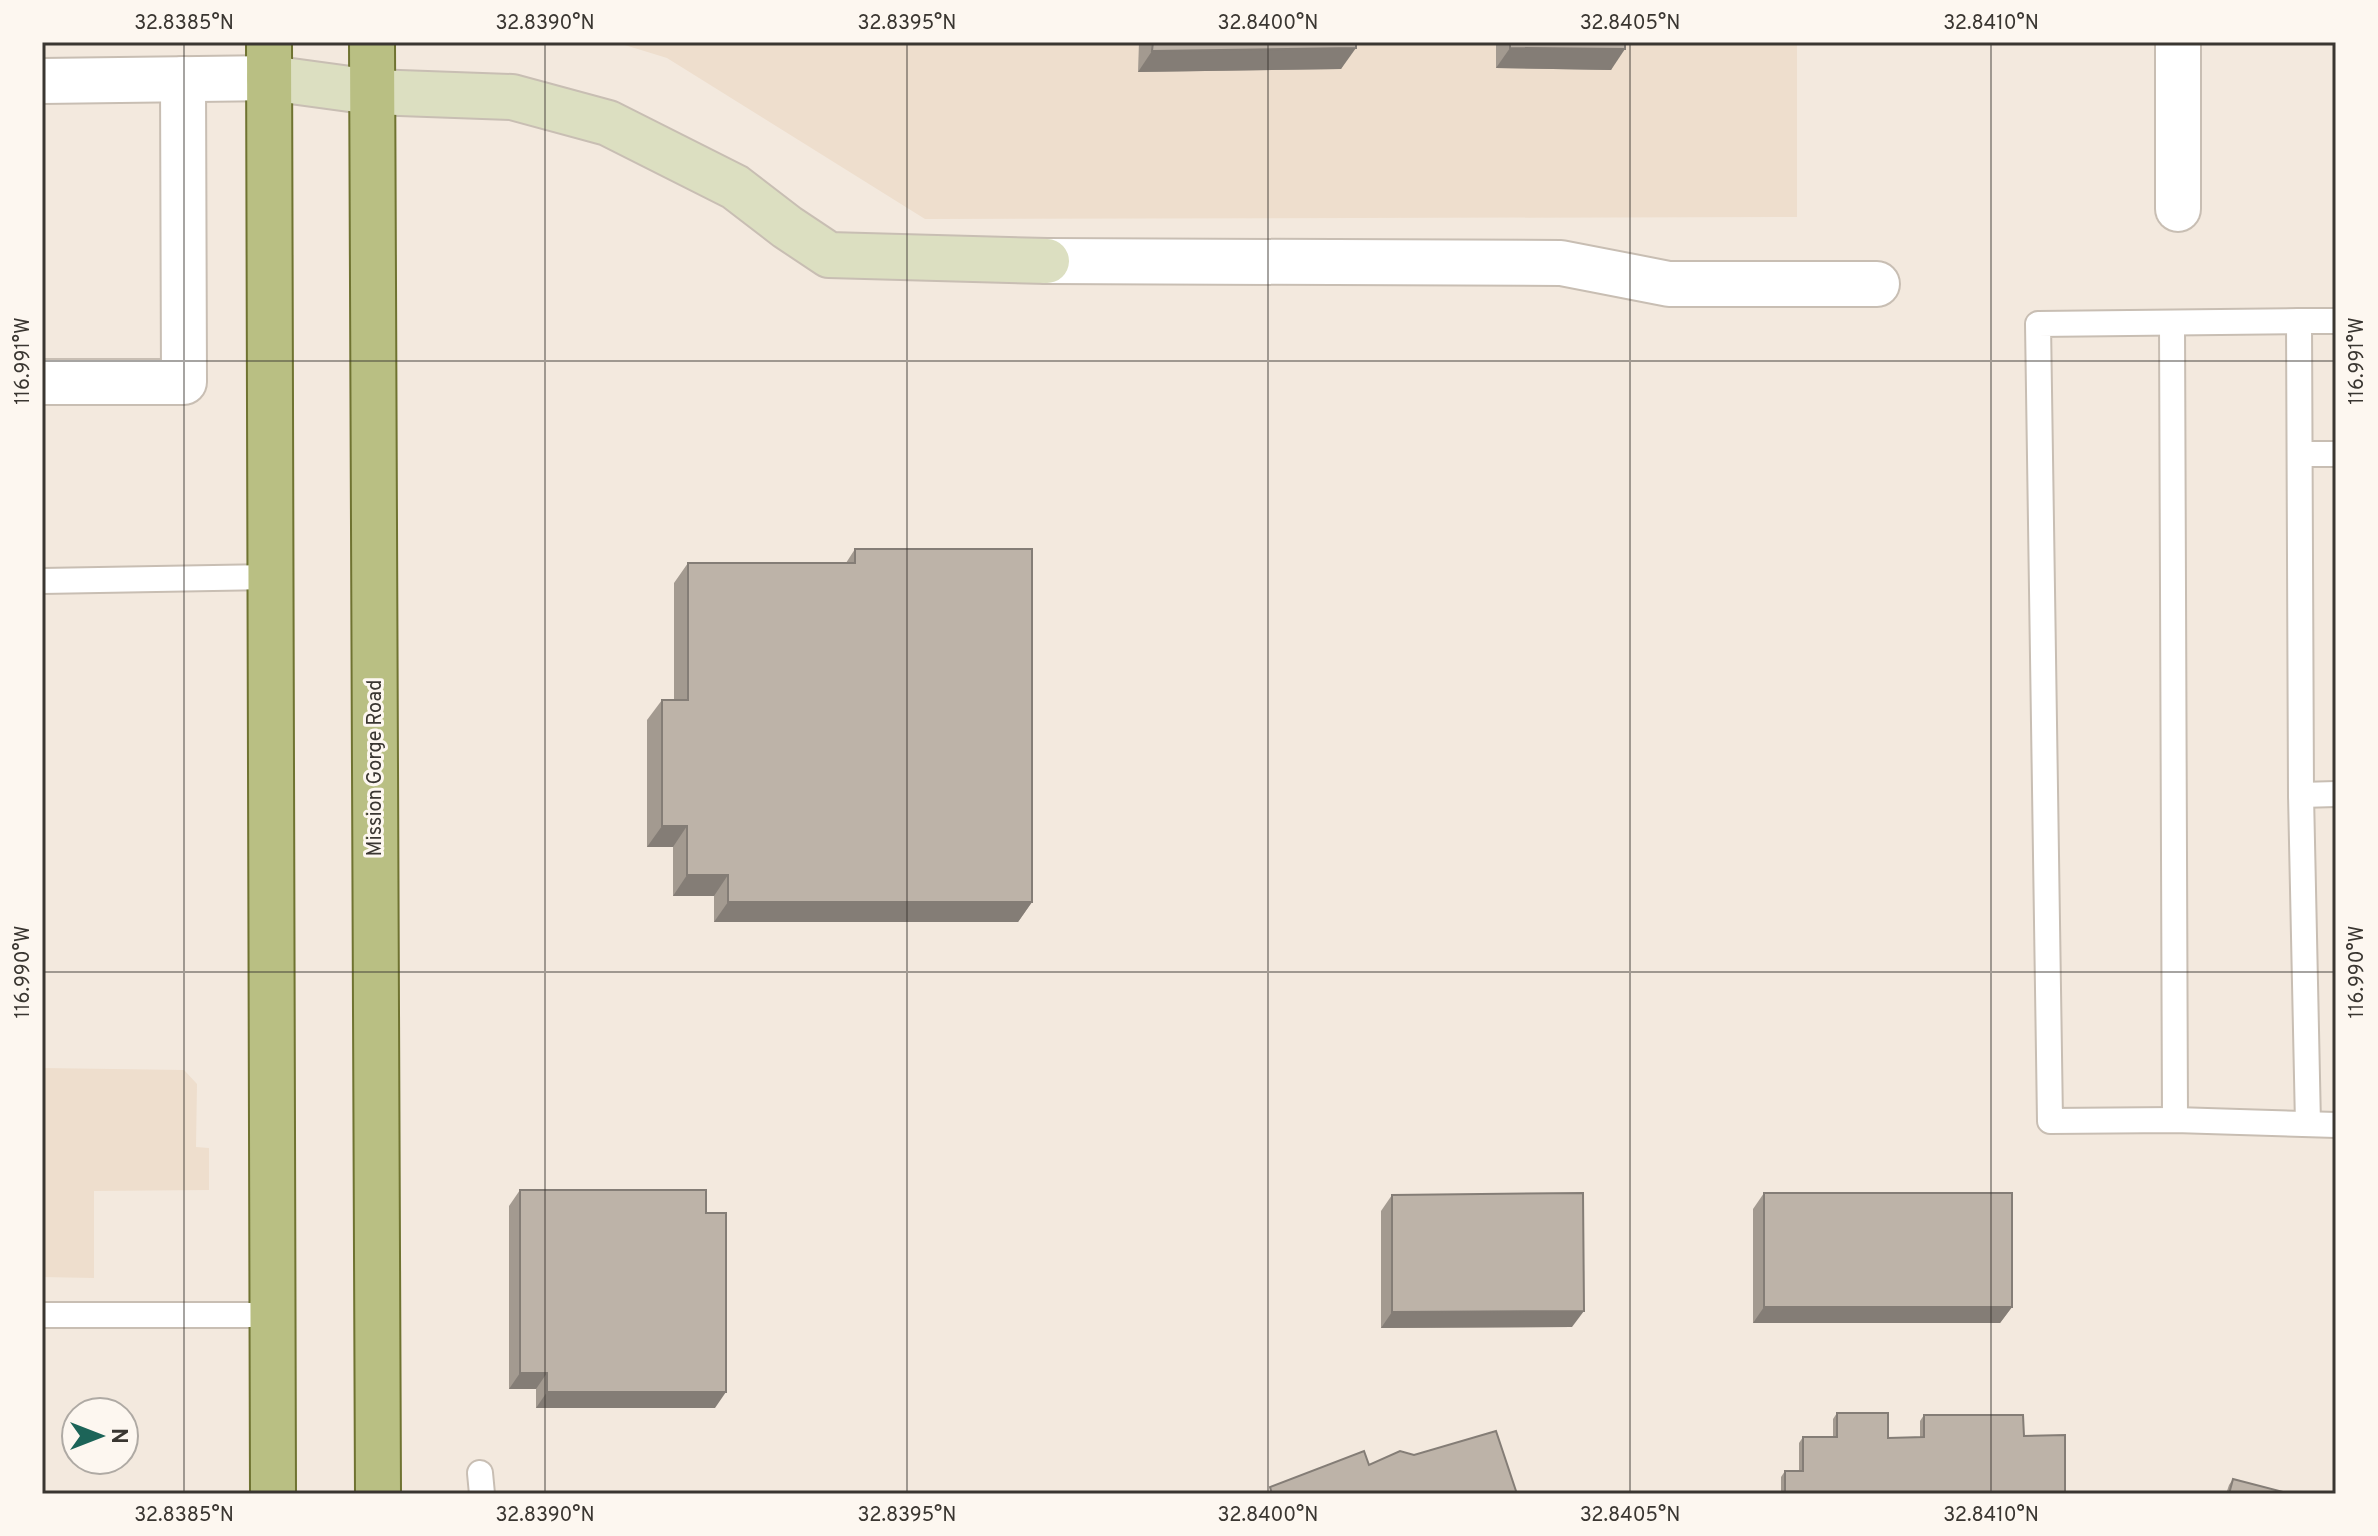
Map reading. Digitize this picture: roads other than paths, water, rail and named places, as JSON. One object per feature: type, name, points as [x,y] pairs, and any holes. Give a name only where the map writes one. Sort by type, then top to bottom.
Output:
[{"type":"main road","name":"Mission Gorge Road","points":[[372,42],[378,1494]]},
{"type":"main road","points":[[269,60],[273,1494]]},
{"type":"street","points":[[2178,42],[2178,209]]},
{"type":"street","points":[[42,81],[183,79],[269,60],[372,92],[512,97],[608,123],[735,187],[829,255],[1047,261],[1561,263],[1669,284],[1877,284]]},
{"type":"street","points":[[42,382],[184,382],[183,79]]},
{"type":"lane","points":[[2299,321],[2301,795],[2308,1124]]},
{"type":"lane","points":[[2336,321],[2038,324],[2050,1121],[2175,1120],[2336,1125]]},
{"type":"lane","points":[[2172,324],[2175,1120]]},
{"type":"lane","points":[[2300,454],[2336,454]]},
{"type":"lane","points":[[42,581],[271,577]]},
{"type":"lane","points":[[2301,795],[2336,794]]},
{"type":"lane","points":[[42,1315],[272,1315]]}]
